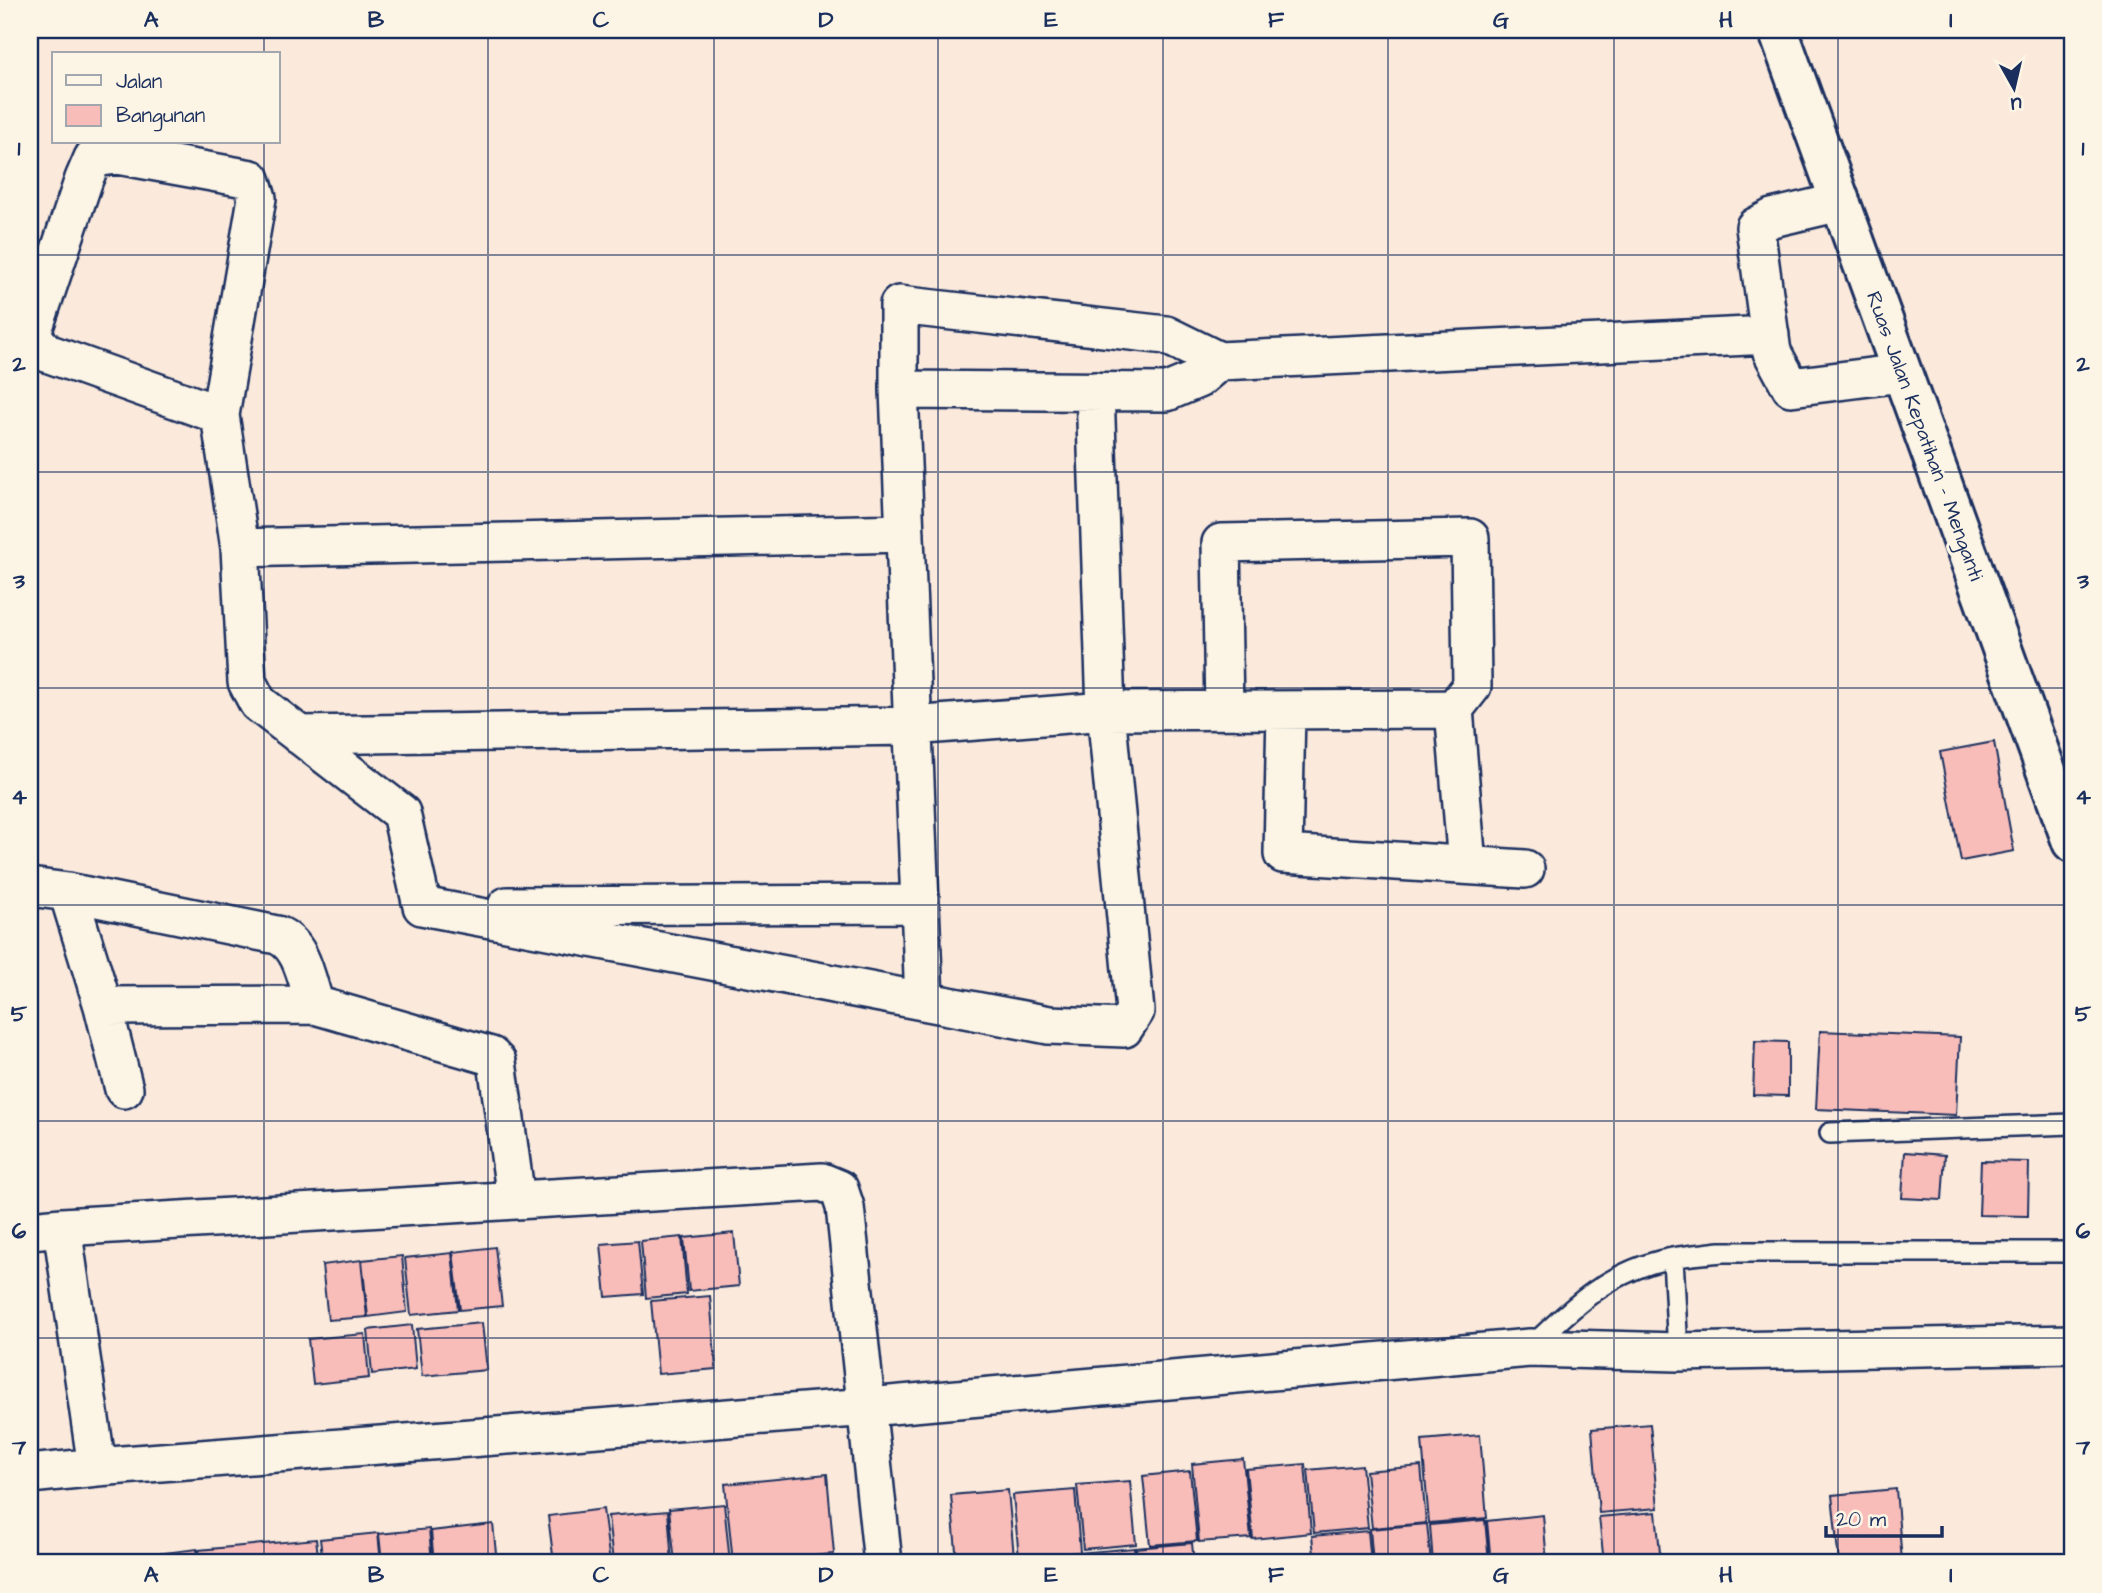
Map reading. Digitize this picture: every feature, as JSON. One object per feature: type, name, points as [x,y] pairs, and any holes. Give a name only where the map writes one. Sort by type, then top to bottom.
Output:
[{"type":"main road","name":"Ruas Jalan Kepatihan - Menganti","points":[[1778,30],[2072,842]]},
{"type":"street","points":[[220,415],[47,353],[31,337],[83,179],[93,159],[118,155],[251,179],[257,198],[220,415],[240,548],[247,682],[258,703],[401,813],[422,906]]},
{"type":"street","points":[[1840,202],[1772,218],[1755,226],[1772,352],[1791,387],[1902,373]]},
{"type":"street","points":[[924,1001],[899,390],[899,305],[1166,335],[1219,361],[1770,335]]},
{"type":"street","points":[[899,390],[1167,392],[1198,379],[1219,361]]},
{"type":"street","points":[[422,906],[1049,1025],[1124,1028],[1135,1011],[1106,711],[1095,391]]},
{"type":"street","points":[[240,548],[905,533]]},
{"type":"street","points":[[1224,710],[1221,544],[1470,538],[1472,686],[1454,709],[1467,865]]},
{"type":"street","points":[[299,735],[912,726],[1106,711],[1454,709]]},
{"type":"street","points":[[1286,710],[1283,854],[1525,869]]},
{"type":"street","points":[[30,887],[68,892],[286,938],[295,947],[315,1005]]},
{"type":"street","points":[[68,892],[103,1006],[124,1089]]},
{"type":"street","points":[[422,906],[920,904]]},
{"type":"street","points":[[103,1006],[315,1005],[482,1053],[497,1062],[516,1199]]},
{"type":"street","points":[[97,1467],[46,1229],[822,1182],[839,1189],[845,1207],[883,1563]]},
{"type":"street","points":[[30,1474],[868,1407],[1530,1348],[1678,1352],[2072,1345]]},
{"type":"lane","points":[[1830,1133],[2072,1124]]},
{"type":"lane","points":[[1530,1348],[1568,1310],[1607,1281],[1642,1266],[1673,1258],[1721,1252],[2072,1252]]},
{"type":"lane","points":[[1673,1258],[1678,1352]]},
{"type":"building","points":[[1994,742],[2014,851],[1961,861],[1940,752]]},
{"type":"building","points":[[1820,1031],[1960,1037],[1956,1115],[1816,1109]]},
{"type":"building","points":[[1755,1041],[1788,1042],[1788,1096],[1753,1095]]},
{"type":"building","points":[[1905,1152],[1945,1155],[1942,1200],[1902,1198]]},
{"type":"building","points":[[1981,1161],[2029,1162],[2028,1216],[1979,1215]]},
{"type":"building","points":[[734,1233],[739,1286],[689,1291],[684,1238]]},
{"type":"building","points":[[682,1237],[687,1294],[646,1298],[641,1241]]},
{"type":"building","points":[[638,1241],[643,1294],[606,1297],[601,1244]]},
{"type":"building","points":[[495,1247],[502,1306],[460,1310],[453,1252]]},
{"type":"building","points":[[452,1253],[458,1310],[411,1315],[405,1258]]},
{"type":"building","points":[[402,1256],[407,1312],[368,1317],[362,1260]]},
{"type":"building","points":[[361,1260],[367,1317],[328,1320],[322,1265]]},
{"type":"building","points":[[710,1296],[716,1369],[658,1374],[651,1301]]},
{"type":"building","points":[[482,1323],[487,1370],[422,1376],[417,1329]]},
{"type":"building","points":[[412,1325],[416,1369],[372,1374],[368,1330]]},
{"type":"building","points":[[365,1334],[369,1378],[313,1384],[308,1339]]},
{"type":"building","points":[[1650,1424],[1658,1508],[1599,1513],[1592,1429]]},
{"type":"building","points":[[1480,1435],[1487,1518],[1429,1523],[1422,1440]]},
{"type":"building","points":[[1243,1459],[1251,1538],[1199,1542],[1192,1464]]},
{"type":"building","points":[[1305,1464],[1311,1533],[1253,1539],[1246,1469]]},
{"type":"building","points":[[1362,1465],[1368,1528],[1314,1533],[1308,1470]]},
{"type":"building","points":[[1421,1466],[1426,1523],[1372,1528],[1366,1471]]},
{"type":"building","points":[[1190,1471],[1197,1541],[1150,1545],[1143,1476]]},
{"type":"building","points":[[827,1474],[834,1554],[733,1563],[725,1484]]},
{"type":"building","points":[[1130,1481],[1136,1544],[1083,1549],[1077,1485]]},
{"type":"building","points":[[1896,1489],[1902,1561],[1839,1563],[1832,1495]]},
{"type":"building","points":[[1008,1490],[1014,1557],[957,1562],[951,1495]]},
{"type":"building","points":[[1075,1490],[1080,1552],[1019,1557],[1013,1495]]},
{"type":"building","points":[[724,1504],[730,1563],[675,1563],[669,1509]]},
{"type":"building","points":[[603,1509],[610,1563],[554,1563],[548,1516]]},
{"type":"building","points":[[668,1511],[672,1563],[613,1563],[608,1516]]},
{"type":"building","points":[[1656,1512],[1661,1563],[1604,1563],[1599,1517]]},
{"type":"building","points":[[1543,1515],[1547,1563],[1491,1563],[1487,1521]]},
{"type":"building","points":[[1485,1520],[1489,1563],[1433,1563],[1430,1525]]},
{"type":"building","points":[[493,1524],[497,1563],[434,1563],[431,1531]]},
{"type":"building","points":[[1427,1524],[1431,1563],[1373,1563],[1370,1529]]},
{"type":"building","points":[[429,1529],[432,1563],[382,1563],[379,1534]]},
{"type":"building","points":[[1368,1531],[1371,1563],[1315,1563],[1312,1536]]},
{"type":"building","points":[[378,1533],[381,1563],[323,1563],[320,1539]]},
{"type":"building","points":[[316,1539],[319,1563],[201,1563],[199,1550]]},
{"type":"building","points":[[1192,1543],[1194,1563],[1138,1563],[1136,1548]]},
{"type":"building","points":[[1134,1548],[1136,1563],[1014,1563],[1013,1559]]},
{"type":"building","points":[[197,1549],[198,1563],[139,1563],[138,1556]]}]
